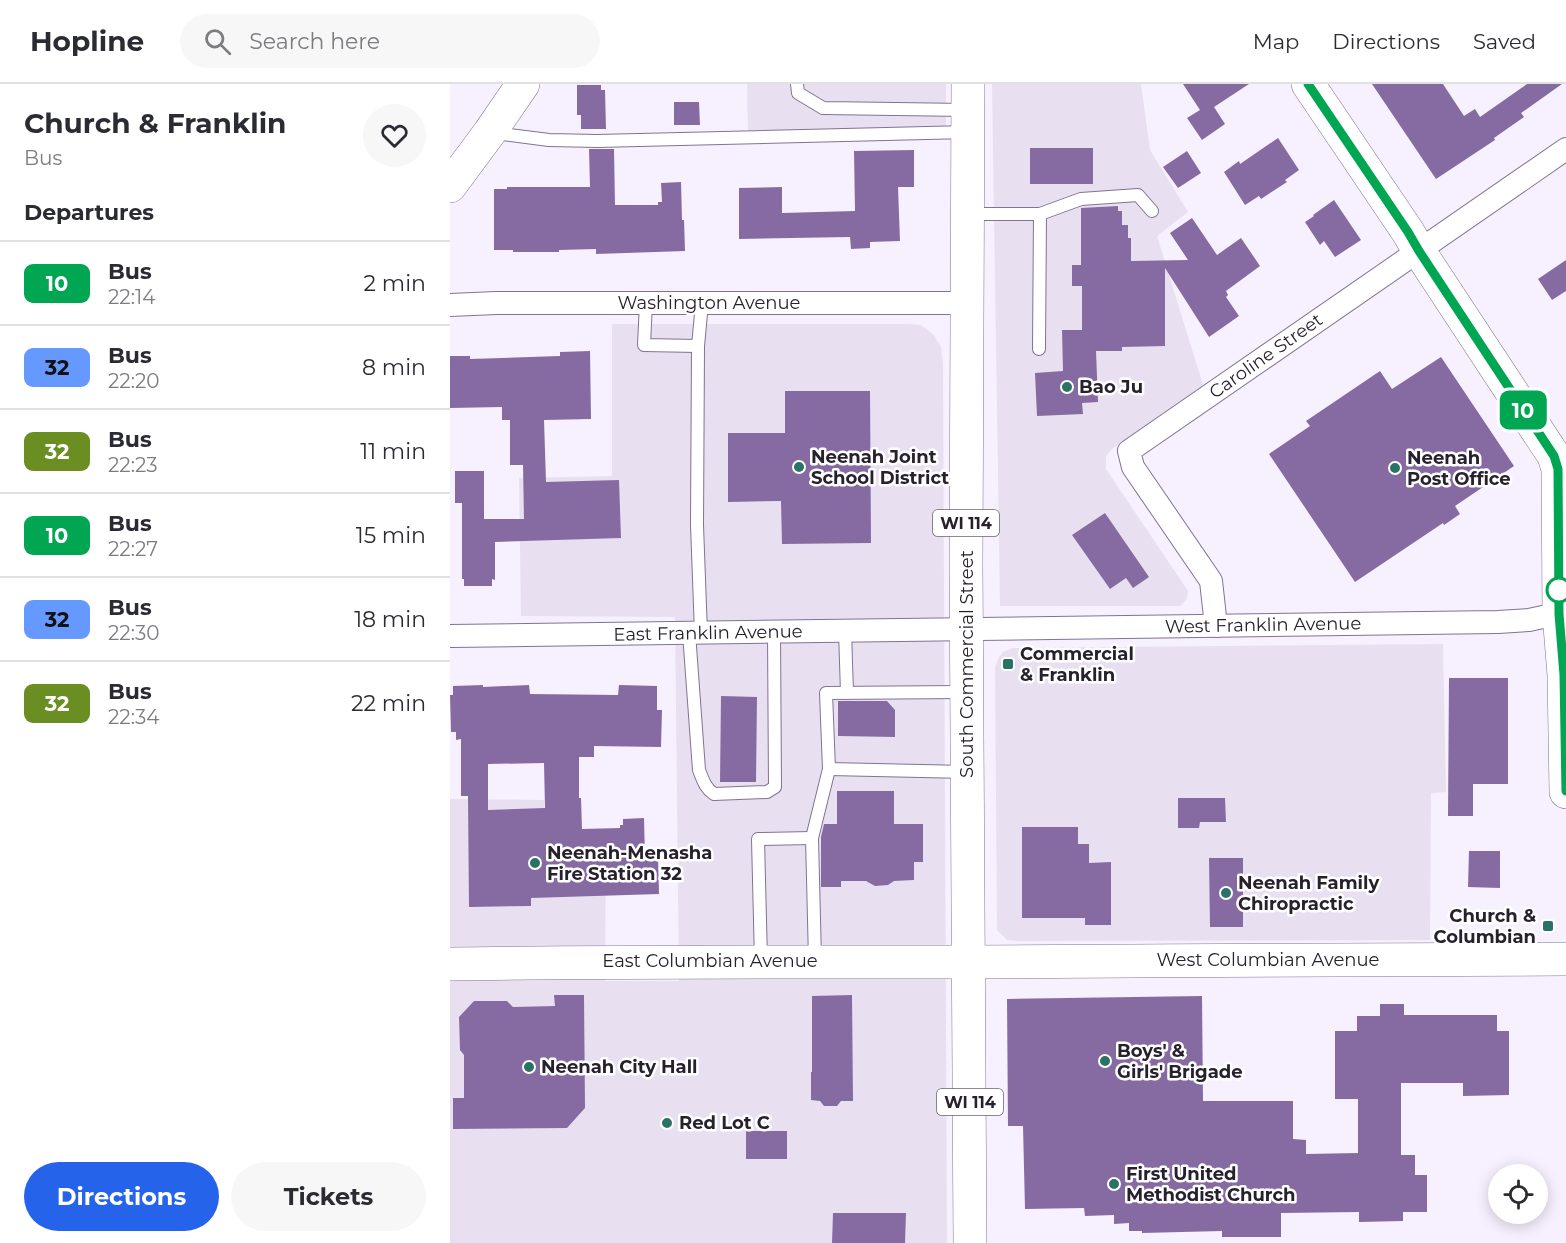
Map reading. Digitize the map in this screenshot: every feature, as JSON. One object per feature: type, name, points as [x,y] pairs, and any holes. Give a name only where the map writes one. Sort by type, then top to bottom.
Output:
[{"type":"main road","points":[[450,186],[523,84]]},
{"type":"main road","points":[[1308,84],[1554,456],[1558,469],[1566,792]]},
{"type":"main road","name":"South Commercial Street","points":[[968,109],[967,692],[970,1243]]},
{"type":"main road","name":"West Columbian Avenue","points":[[969,962],[1566,959]]},
{"type":"main road","name":"East Columbian Avenue","points":[[450,964],[597,961],[969,962]]},
{"type":"street","name":"Caroline Street","points":[[1216,626],[1211,581],[1133,467],[1130,451],[1566,149]]},
{"type":"street","name":"Washington Avenue","points":[[450,305],[496,303],[967,303]]},
{"type":"street","name":"West Franklin Avenue","points":[[967,630],[1498,622],[1529,620],[1562,613]]},
{"type":"street","name":"East Franklin Avenue","points":[[450,636],[967,630]]},
{"type":"lane","points":[[797,84],[798,93],[823,108],[968,109]]},
{"type":"lane","points":[[490,132],[549,140],[597,141],[968,109]]},
{"type":"lane","points":[[968,214],[1040,214],[1081,199],[1138,195],[1152,211]]},
{"type":"lane","points":[[1040,214],[1040,349]]},
{"type":"lane","points":[[646,303],[644,345],[698,346]]},
{"type":"lane","points":[[702,303],[698,346],[695,633],[699,770],[704,785],[714,794],[767,792],[775,787],[774,632]]},
{"type":"lane","points":[[845,631],[847,693]]},
{"type":"lane","points":[[815,962],[812,838],[829,768],[826,693],[967,692]]},
{"type":"lane","points":[[829,768],[968,772]]},
{"type":"lane","points":[[760,962],[758,839],[812,838]]},
{"type":"shaded area","points":[[747,84],[946,84],[946,128],[748,131]]},
{"type":"shaded area","points":[[992,84],[1141,84],[1150,150],[1188,212],[1157,236],[1203,385],[1112,449],[1106,456],[1106,469],[1188,591],[1187,599],[1180,606],[1000,606]]},
{"type":"shaded area","points":[[612,324],[908,324],[921,325],[933,334],[941,347],[943,364],[947,1243],[450,1243],[450,799],[544,800],[544,829],[606,830],[605,981],[679,981],[675,617],[521,616],[519,478],[612,476]]},
{"type":"shaded area","points":[[1443,644],[1446,792],[1431,793],[1430,940],[1018,941],[1007,940],[997,930],[995,667],[1003,652],[1013,648]]},
{"type":"building","points":[[1183,84],[1249,84],[1214,107],[1225,124],[1202,140],[1187,118],[1200,110]]},
{"type":"building","points":[[1372,84],[1443,84],[1464,116],[1475,109],[1480,117],[1527,84],[1562,84],[1521,113],[1524,117],[1494,138],[1495,140],[1436,179]]},
{"type":"building","points":[[577,85],[601,85],[601,90],[605,90],[606,129],[581,129],[581,115],[577,115]]},
{"type":"building","points":[[674,102],[699,102],[700,125],[674,125]]},
{"type":"building","points":[[1278,138],[1299,170],[1285,180],[1287,182],[1261,199],[1259,196],[1245,205],[1224,172]]},
{"type":"building","points":[[1030,148],[1093,148],[1093,184],[1030,184]]},
{"type":"building","points":[[589,149],[614,149],[615,205],[658,205],[658,202],[662,202],[661,183],[681,182],[685,251],[596,254],[596,249],[559,250],[559,252],[494,250],[494,189],[590,187]]},
{"type":"building","points":[[914,150],[914,187],[898,187],[900,241],[870,242],[870,248],[851,249],[850,237],[739,239],[739,188],[782,187],[782,213],[855,211],[854,151]]},
{"type":"building","points":[[1187,151],[1201,173],[1178,188],[1163,167]]},
{"type":"building","points":[[1334,200],[1361,240],[1335,257],[1324,241],[1320,245],[1305,222]]},
{"type":"building","points":[[1118,206],[1118,211],[1122,211],[1122,225],[1128,225],[1128,238],[1131,238],[1131,261],[1188,260],[1170,233],[1192,218],[1217,255],[1241,238],[1260,266],[1226,291],[1228,295],[1226,297],[1239,316],[1209,337],[1165,268],[1165,346],[1122,347],[1122,351],[1096,351],[1098,402],[1082,403],[1083,414],[1037,416],[1035,373],[1063,371],[1062,330],[1082,330],[1082,286],[1072,286],[1072,265],[1081,265],[1081,208]]},
{"type":"building","points":[[1566,260],[1566,291],[1552,300],[1538,279]]},
{"type":"building","points":[[590,351],[591,419],[544,420],[546,482],[619,480],[621,538],[495,542],[495,580],[492,579],[492,586],[464,586],[464,579],[462,579],[462,503],[455,503],[455,471],[484,471],[484,519],[524,519],[523,465],[510,465],[510,420],[502,420],[502,407],[450,408],[450,356],[470,356],[470,359],[560,356],[560,352]]},
{"type":"building","name":"Neenah Post Office","points":[[1441,357],[1514,466],[1455,506],[1460,514],[1355,582],[1269,454],[1310,426],[1306,421],[1380,371],[1392,389]]},
{"type":"building","name":"Neenah Joint School District","points":[[785,391],[870,391],[871,543],[782,544],[781,501],[728,502],[728,433],[785,433]]},
{"type":"building","points":[[1105,513],[1149,577],[1133,588],[1126,578],[1110,589],[1072,535]]},
{"type":"building","points":[[1449,678],[1508,678],[1508,784],[1473,784],[1473,816],[1448,816]]},
{"type":"building","points":[[529,685],[530,694],[618,695],[619,685],[657,686],[657,710],[662,710],[661,747],[594,746],[594,757],[579,757],[579,798],[581,798],[582,829],[620,828],[620,825],[623,825],[623,819],[644,818],[645,858],[658,858],[659,894],[531,898],[531,906],[469,907],[468,796],[461,796],[461,739],[456,740],[456,732],[451,732],[450,695],[453,695],[453,686]],"holes":[[[544,763],[545,808],[488,810],[488,764]]]},
{"type":"building","points":[[721,696],[757,697],[756,782],[720,782]]},
{"type":"building","points":[[838,701],[887,701],[895,710],[895,737],[838,736]]},
{"type":"building","points":[[837,791],[894,791],[894,824],[923,824],[923,862],[914,862],[914,880],[894,881],[888,885],[875,886],[866,881],[841,881],[841,887],[821,887],[821,837],[824,824],[837,824]]},
{"type":"building","points":[[1178,798],[1225,798],[1226,822],[1200,822],[1199,828],[1178,828]]},
{"type":"building","points":[[1022,827],[1078,827],[1078,844],[1089,844],[1089,863],[1111,862],[1111,925],[1085,925],[1085,918],[1022,918]]},
{"type":"building","points":[[1469,851],[1500,851],[1500,888],[1468,887]]},
{"type":"building","name":"Neenah Family Chiropractic","points":[[1209,858],[1243,858],[1243,927],[1210,927]]},
{"type":"building","name":"Neenah City Hall","points":[[554,995],[584,995],[585,1108],[567,1128],[453,1129],[453,1098],[464,1098],[464,1055],[460,1050],[459,1017],[474,1001],[507,1001],[513,1007],[555,1006]]},
{"type":"building","points":[[852,995],[853,1101],[841,1101],[837,1106],[824,1106],[820,1101],[811,1100],[812,996]]},
{"type":"building","points":[[1202,996],[1203,1101],[1293,1101],[1293,1139],[1306,1140],[1306,1154],[1358,1153],[1358,1099],[1335,1099],[1335,1031],[1357,1031],[1357,1016],[1380,1016],[1380,1004],[1404,1004],[1404,1015],[1497,1015],[1497,1031],[1509,1031],[1509,1095],[1463,1096],[1463,1083],[1401,1083],[1401,1155],[1415,1155],[1415,1175],[1427,1175],[1427,1212],[1403,1212],[1403,1221],[1359,1222],[1359,1212],[1281,1213],[1281,1237],[1222,1237],[1222,1231],[1142,1233],[1142,1231],[1129,1231],[1129,1223],[1114,1224],[1114,1215],[1085,1216],[1084,1208],[1025,1209],[1023,1126],[1008,1126],[1007,999]]},
{"type":"building","points":[[746,1131],[787,1131],[787,1159],[746,1159]]},
{"type":"building","points":[[833,1213],[906,1213],[905,1243],[832,1243]]},
{"type":"bus line","name":"10","points":[[1308,84],[1554,456],[1558,469],[1559,614],[1564,675],[1566,791]]},
{"type":"place","name":"Bao Ju","points":[[1067,387]]},
{"type":"place","name":"Neenah Joint School District","points":[[799,467]]},
{"type":"place","name":"Neenah Post Office","points":[[1395,468]]},
{"type":"place","name":"Commercial & Franklin","points":[[1008,664]]},
{"type":"place","name":"Neenah-Menasha Fire Station 32","points":[[535,863]]},
{"type":"place","name":"Neenah Family Chiropractic","points":[[1226,893]]},
{"type":"place","name":"Church & Columbian","points":[[1548,926]]},
{"type":"place","name":"Boys' & Girls' Brigade","points":[[1105,1061]]},
{"type":"place","name":"Neenah City Hall","points":[[529,1067]]},
{"type":"place","name":"Red Lot C","points":[[667,1123]]},
{"type":"place","name":"First United Methodist Church","points":[[1114,1184]]}]
